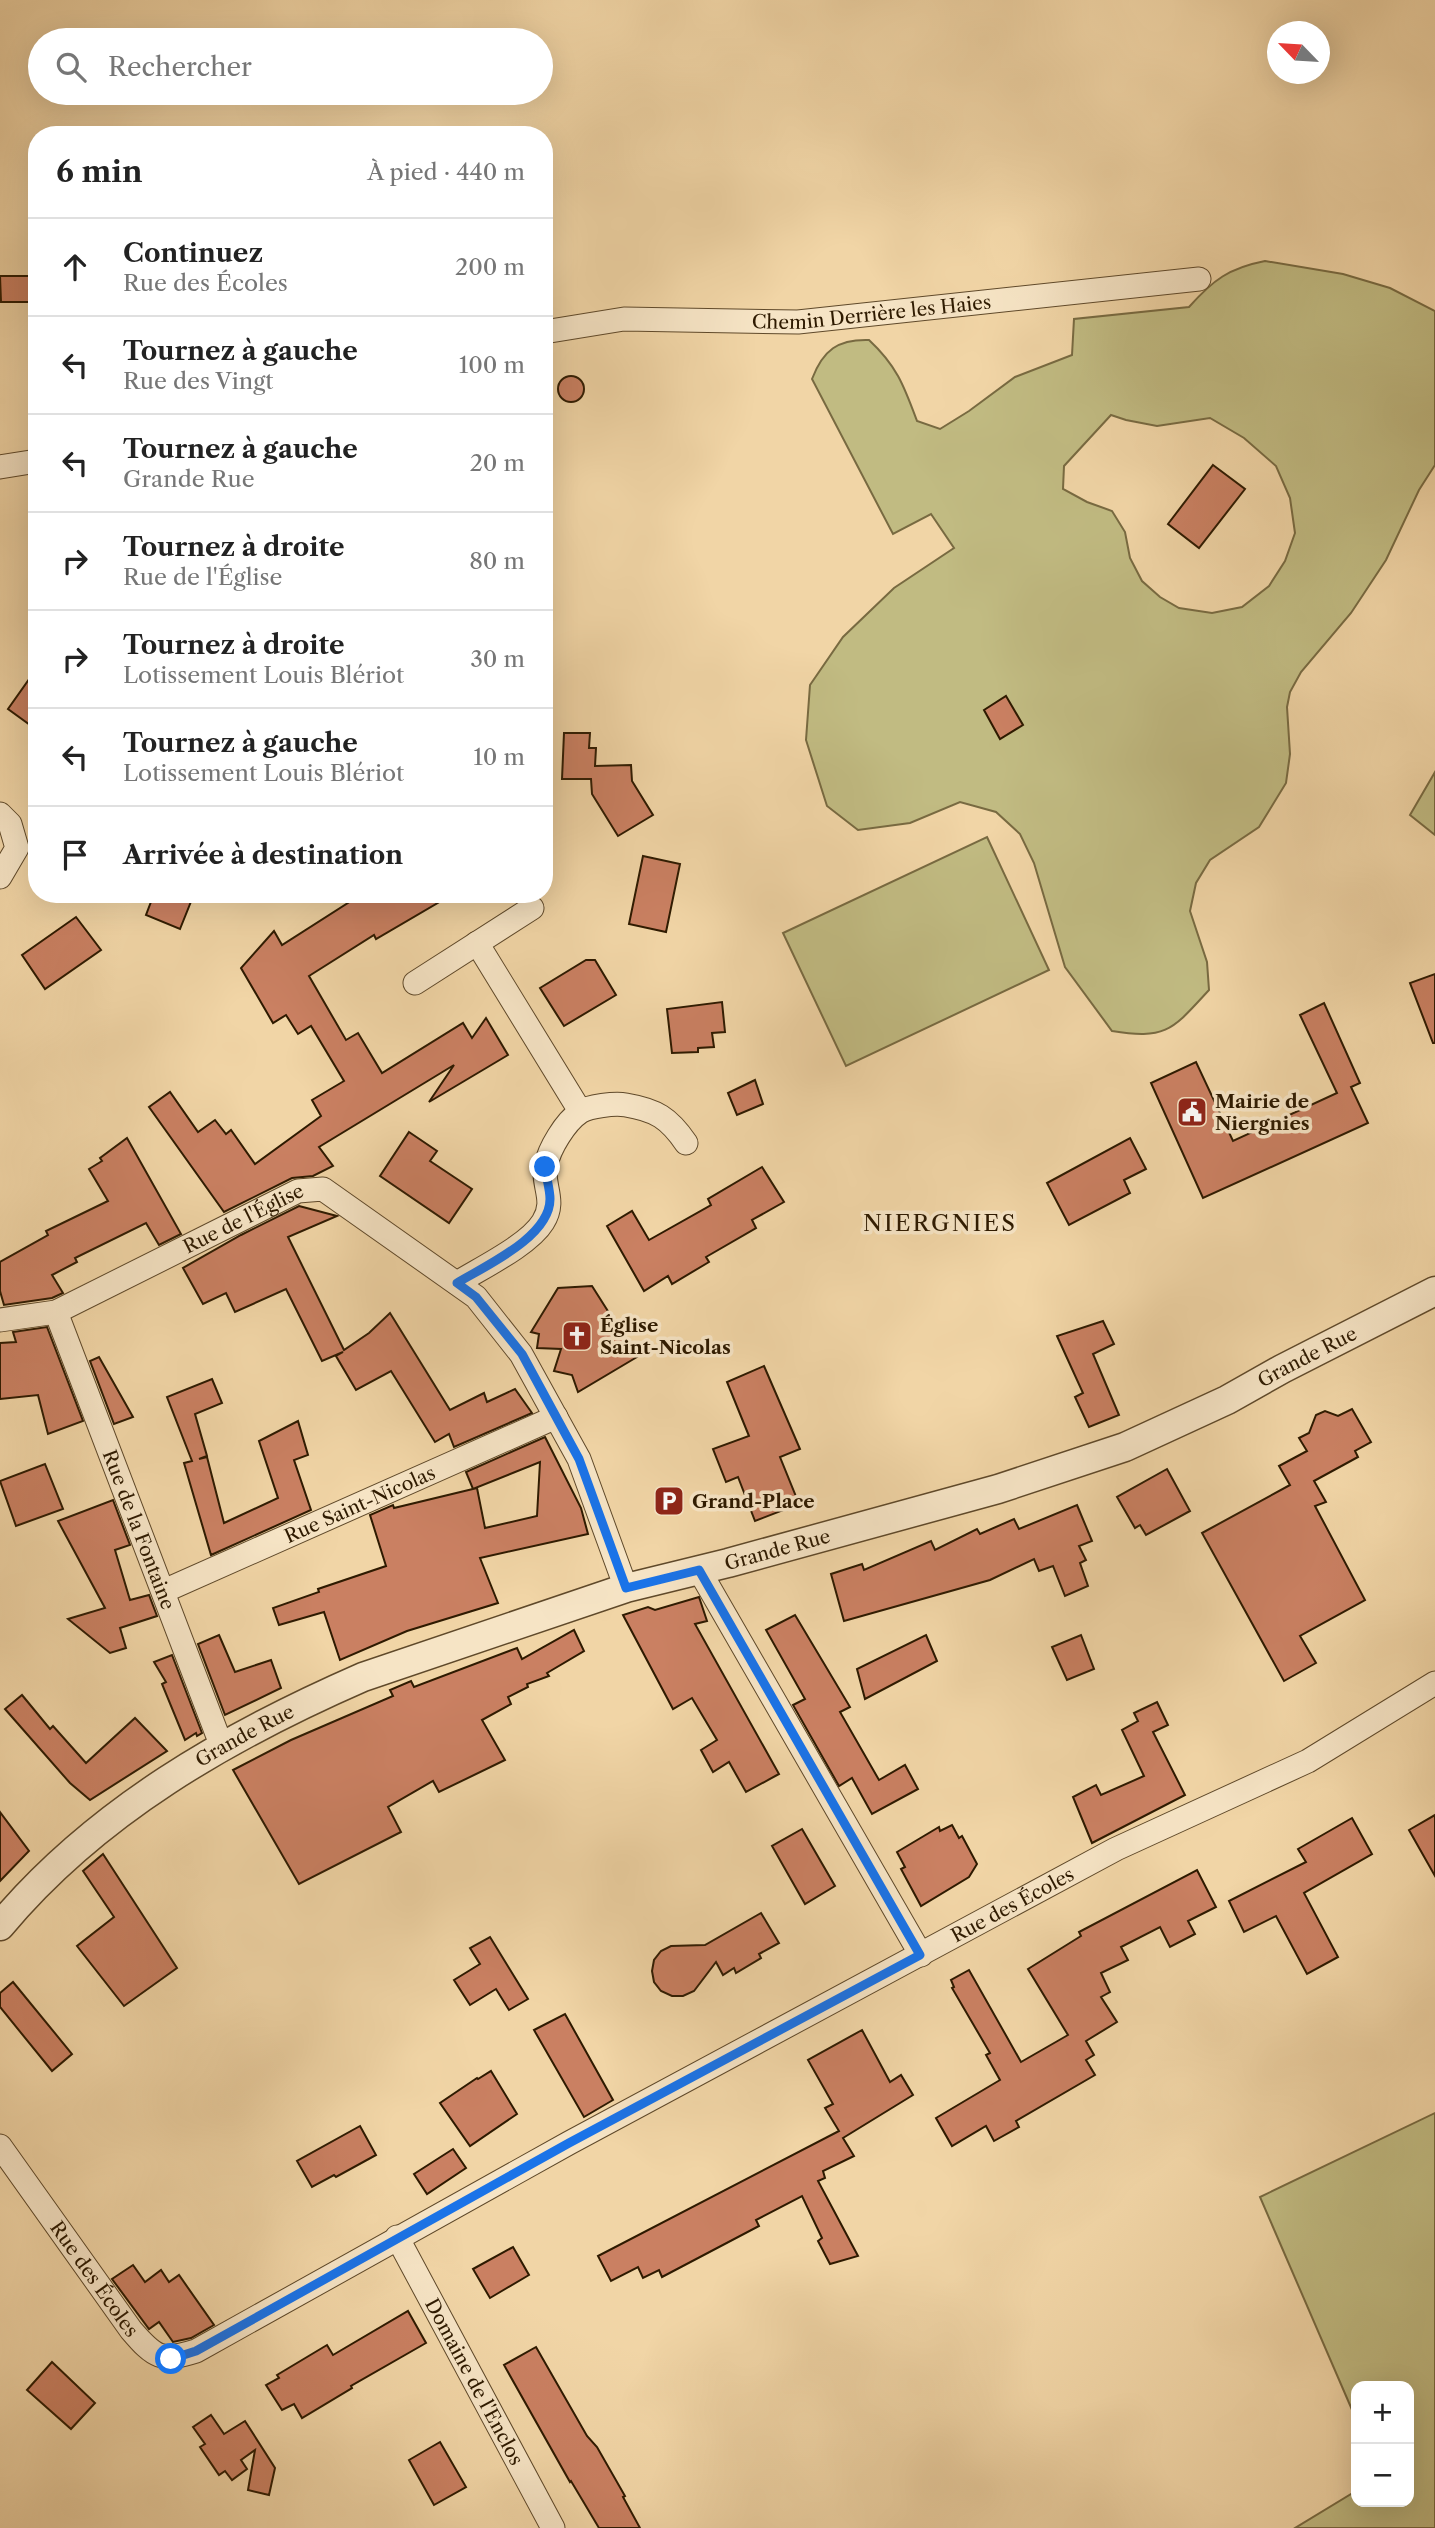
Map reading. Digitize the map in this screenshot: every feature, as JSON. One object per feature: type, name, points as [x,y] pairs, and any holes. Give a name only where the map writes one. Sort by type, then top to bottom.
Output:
[{"type":"street","name":"Chemin Derrière les Haies","points":[[553,331],[624,319],[798,322],[1199,279]]},
{"type":"street","points":[[0,467],[28,462]]},
{"type":"street","points":[[0,814],[10,824],[17,848],[0,877]]},
{"type":"street","points":[[415,983],[532,908]]},
{"type":"street","points":[[477,943],[580,1111]]},
{"type":"street","points":[[457,1283],[532,1236],[544,1220],[550,1201],[545,1167],[557,1138],[580,1111],[615,1103],[648,1109],[673,1123],[686,1143]]},
{"type":"street","name":"Rue de l'Église","points":[[0,1320],[55,1312],[298,1191],[323,1189],[476,1297],[522,1354],[579,1459],[626,1588]]},
{"type":"street","name":"Grande Rue","points":[[0,1926],[33,1889],[112,1818],[164,1781],[222,1747],[363,1677],[626,1588],[998,1489],[1125,1447],[1227,1400],[1435,1291]]},
{"type":"street","name":"Rue de la Fontaine","points":[[55,1312],[222,1747]]},
{"type":"street","name":"Rue Saint-Nicolas","points":[[164,1591],[556,1417]]},
{"type":"street","points":[[699,1570],[920,1955]]},
{"type":"street","name":"Rue des Écoles","points":[[0,2146],[148,2350],[171,2359],[196,2351],[397,2237],[1116,1849],[1308,1761],[1435,1683]]},
{"type":"street","name":"Domaine de l'Enclos","points":[[397,2237],[553,2528]]},
{"type":"shaded area","points":[[1265,261],[1343,274],[1390,288],[1435,311],[1435,465],[1419,490],[1386,560],[1351,613],[1301,672],[1290,692],[1287,707],[1290,754],[1286,783],[1259,827],[1210,860],[1196,883],[1190,911],[1207,962],[1209,990],[1168,1028],[1145,1034],[1112,1031],[1065,967],[1034,863],[1020,834],[996,812],[960,802],[910,823],[858,830],[827,806],[806,740],[810,685],[843,637],[894,588],[954,548],[931,514],[893,534],[812,379],[821,361],[833,348],[858,340],[869,340],[899,377],[917,421],[940,429],[1015,377],[1072,355],[1074,319],[1189,307],[1223,276],[1241,267]],"holes":[[[1111,415],[1157,426],[1210,418],[1244,438],[1276,466],[1290,498],[1295,533],[1285,561],[1269,586],[1242,607],[1212,613],[1179,608],[1160,597],[1142,581],[1130,558],[1125,532],[1112,511],[1063,489],[1064,466]]]},
{"type":"shaded area","points":[[1435,772],[1435,835],[1410,815]]},
{"type":"shaded area","points":[[987,837],[1049,970],[846,1066],[783,933]]},
{"type":"shaded area","points":[[1435,2113],[1435,2528],[1295,2528],[1351,2494],[1351,2507],[1414,2507],[1414,2381],[1351,2381],[1351,2407],[1260,2197]]},
{"type":"building","points":[[0,276],[28,276],[28,302],[1,302]]},
{"type":"building","points":[[571,376],[580,380],[584,389],[580,398],[571,402],[562,398],[558,389],[562,380]]},
{"type":"building","points":[[1213,465],[1245,489],[1199,548],[1168,524]]},
{"type":"building","points":[[28,681],[28,723],[8,709]]},
{"type":"building","points":[[1006,696],[1023,725],[1000,739],[984,710]]},
{"type":"building","points":[[564,733],[590,733],[589,748],[596,748],[595,766],[631,765],[632,781],[653,815],[618,836],[592,794],[591,779],[562,779]]},
{"type":"building","points":[[643,856],[680,864],[666,932],[629,924]]},
{"type":"building","points":[[151,903],[190,903],[180,929],[146,915]]},
{"type":"building","points":[[348,903],[438,903],[376,939],[374,935],[309,976],[346,1040],[358,1033],[382,1073],[463,1023],[472,1038],[486,1018],[508,1055],[429,1102],[454,1065],[319,1147],[333,1166],[313,1176],[292,1178],[224,1212],[149,1107],[170,1092],[198,1132],[215,1120],[226,1134],[231,1130],[255,1164],[321,1116],[312,1100],[344,1081],[311,1026],[298,1034],[286,1015],[273,1023],[241,968],[274,931],[282,945]]},
{"type":"building","points":[[76,917],[101,950],[45,989],[22,955]]},
{"type":"building","points":[[586,960],[595,960],[616,995],[564,1026],[540,988]]},
{"type":"building","points":[[1435,974],[1435,1043],[1433,1043],[1410,983]]},
{"type":"building","points":[[722,1002],[725,1032],[712,1033],[714,1047],[698,1048],[698,1052],[672,1053],[667,1009]]},
{"type":"building","points":[[1324,1003],[1360,1083],[1351,1087],[1368,1123],[1203,1198],[1151,1083],[1196,1062],[1233,1141],[1337,1093],[1300,1015]]},
{"type":"building","points":[[755,1080],[763,1104],[737,1115],[728,1093]]},
{"type":"building","points":[[409,1132],[437,1151],[430,1161],[472,1189],[449,1223],[380,1176]]},
{"type":"building","points":[[127,1138],[181,1234],[159,1245],[146,1223],[75,1258],[77,1262],[52,1275],[63,1293],[52,1298],[4,1305],[0,1291],[0,1262],[48,1235],[46,1231],[108,1201],[89,1169]]},
{"type":"building","points":[[1130,1138],[1146,1169],[1124,1180],[1130,1193],[1069,1225],[1047,1183]]},
{"type":"building","points":[[762,1167],[784,1202],[752,1220],[756,1228],[706,1257],[709,1262],[672,1284],[668,1276],[644,1291],[607,1226],[632,1211],[649,1240],[711,1205],[708,1199]]},
{"type":"building","points":[[299,1206],[337,1216],[288,1237],[344,1350],[369,1333],[390,1313],[450,1410],[484,1393],[487,1402],[515,1389],[532,1413],[454,1447],[449,1434],[435,1442],[391,1371],[356,1390],[336,1356],[343,1352],[322,1361],[286,1289],[235,1312],[226,1293],[203,1304],[183,1268]]},
{"type":"building","name":"Église Saint-Nicolas","points":[[592,1286],[637,1357],[578,1392],[572,1375],[554,1371],[561,1349],[537,1348],[539,1334],[531,1332],[558,1288]]},
{"type":"building","points":[[1103,1321],[1114,1344],[1093,1354],[1119,1415],[1089,1427],[1075,1397],[1083,1393],[1057,1336]]},
{"type":"building","points":[[47,1327],[83,1421],[48,1434],[38,1395],[0,1399],[0,1343],[16,1342],[13,1332]]},
{"type":"building","points":[[99,1357],[133,1417],[114,1424],[90,1361]]},
{"type":"building","points":[[764,1366],[800,1449],[780,1457],[799,1504],[755,1521],[738,1477],[726,1482],[713,1449],[749,1436],[727,1382]]},
{"type":"building","points":[[212,1379],[222,1403],[195,1414],[207,1456],[199,1459],[207,1457],[224,1523],[278,1498],[259,1441],[298,1421],[308,1455],[294,1460],[311,1510],[211,1555],[184,1463],[192,1461],[167,1397]]},
{"type":"building","points":[[1352,1409],[1371,1442],[1355,1451],[1358,1457],[1314,1481],[1326,1502],[1315,1506],[1365,1600],[1300,1636],[1316,1663],[1284,1681],[1202,1533],[1290,1485],[1279,1466],[1307,1451],[1299,1438],[1309,1433],[1316,1415],[1325,1411],[1338,1416]]},
{"type":"building","points":[[545,1437],[581,1508],[588,1534],[480,1558],[498,1603],[407,1631],[340,1660],[324,1612],[279,1625],[273,1608],[319,1592],[318,1589],[386,1566],[370,1515],[393,1505],[394,1508],[473,1489],[466,1472]],"holes":[[[540,1462],[537,1516],[485,1528],[477,1488],[473,1489]]]},
{"type":"building","points":[[45,1464],[63,1509],[16,1526],[0,1481]]},
{"type":"building","points":[[1167,1469],[1190,1511],[1146,1535],[1140,1525],[1135,1528],[1117,1497]]},
{"type":"building","points":[[113,1500],[130,1545],[115,1550],[130,1600],[149,1595],[157,1616],[120,1628],[126,1648],[110,1653],[68,1619],[105,1608],[58,1521]]},
{"type":"building","points":[[1077,1505],[1092,1541],[1079,1546],[1086,1560],[1080,1563],[1088,1586],[1065,1596],[1053,1566],[1039,1571],[1034,1559],[990,1580],[844,1621],[831,1574],[862,1564],[864,1570],[931,1541],[935,1550],[977,1529],[980,1534],[1014,1519],[1019,1529]]},
{"type":"building","points":[[699,1597],[707,1621],[695,1624],[779,1774],[746,1792],[729,1762],[713,1772],[701,1750],[717,1740],[692,1698],[673,1709],[623,1615],[648,1607],[655,1610]]},
{"type":"building","points":[[795,1615],[850,1707],[840,1712],[879,1780],[905,1765],[918,1789],[872,1814],[852,1778],[839,1786],[793,1705],[805,1699],[766,1630]]},
{"type":"building","points":[[574,1630],[584,1651],[547,1673],[549,1676],[527,1684],[528,1687],[508,1697],[511,1704],[482,1720],[505,1760],[439,1792],[433,1781],[388,1807],[401,1832],[299,1884],[233,1770],[291,1740],[393,1696],[390,1690],[411,1681],[414,1687],[517,1648],[522,1659]]},
{"type":"building","points":[[219,1635],[235,1672],[271,1660],[281,1688],[225,1715],[198,1644]]},
{"type":"building","points":[[926,1635],[937,1661],[865,1699],[857,1669]]},
{"type":"building","points":[[1081,1635],[1094,1669],[1067,1680],[1052,1647]]},
{"type":"building","points":[[172,1655],[202,1733],[197,1736],[196,1733],[185,1740],[162,1684],[166,1682],[154,1662]]},
{"type":"building","points":[[22,1695],[50,1729],[53,1726],[86,1763],[135,1718],[167,1751],[90,1800],[70,1783],[5,1709]]},
{"type":"building","points":[[1157,1702],[1168,1725],[1153,1732],[1185,1795],[1092,1843],[1073,1797],[1096,1785],[1101,1795],[1144,1776],[1122,1730],[1138,1721],[1134,1713]]},
{"type":"building","points":[[0,1812],[29,1851],[0,1881]]},
{"type":"building","points":[[1435,1815],[1435,1876],[1409,1830]]},
{"type":"building","points":[[1352,1818],[1372,1854],[1304,1893],[1338,1957],[1307,1974],[1276,1916],[1244,1932],[1229,1901],[1306,1862],[1298,1849]]},
{"type":"building","points":[[952,1825],[959,1838],[962,1836],[977,1864],[969,1877],[921,1906],[901,1869],[905,1867],[897,1852],[939,1827],[940,1831]]},
{"type":"building","points":[[802,1829],[835,1886],[805,1904],[772,1846]]},
{"type":"building","points":[[103,1854],[177,1968],[124,2006],[77,1946],[114,1917],[83,1871]]},
{"type":"building","points":[[1197,1870],[1216,1907],[1188,1921],[1195,1934],[1170,1947],[1160,1927],[1121,1947],[1128,1960],[1101,1973],[1110,1992],[1101,1997],[1117,2022],[1086,2041],[1094,2055],[1086,2060],[1095,2075],[1016,2121],[1019,2127],[994,2141],[986,2126],[952,2146],[936,2118],[1000,2080],[986,2055],[990,2053],[952,1988],[954,1987],[951,1980],[969,1970],[1021,2062],[1068,2035],[1028,1969],[1081,1936],[1079,1932]]},
{"type":"building","points":[[761,1913],[779,1943],[759,1954],[761,1958],[736,1973],[734,1968],[723,1975],[716,1962],[694,1991],[683,1996],[672,1996],[661,1991],[654,1982],[654,1960],[661,1951],[671,1946],[705,1945]]},
{"type":"building","points":[[490,1937],[528,1999],[509,2010],[496,1989],[470,2005],[454,1980],[480,1964],[470,1948]]},
{"type":"building","points":[[13,1982],[72,2054],[52,2071],[0,2007],[0,1993]]},
{"type":"building","points":[[565,2014],[613,2100],[584,2117],[534,2030]]},
{"type":"building","points":[[862,2030],[890,2082],[901,2075],[913,2095],[843,2138],[854,2156],[823,2171],[825,2178],[818,2181],[858,2256],[830,2264],[818,2241],[822,2238],[802,2196],[756,2220],[759,2226],[662,2277],[659,2270],[643,2278],[638,2267],[611,2281],[598,2256],[839,2131],[825,2108],[833,2104],[808,2060]]},
{"type":"building","points":[[491,2071],[517,2114],[470,2146],[440,2103]]},
{"type":"building","points":[[360,2126],[376,2155],[312,2187],[297,2161]]},
{"type":"building","points":[[453,2149],[466,2168],[427,2194],[414,2174]]},
{"type":"building","points":[[513,2247],[529,2275],[490,2298],[473,2269]]},
{"type":"building","points":[[133,2265],[145,2282],[161,2270],[169,2282],[179,2275],[214,2325],[191,2338],[173,2342],[159,2322],[149,2329],[112,2279]]},
{"type":"building","points":[[408,2311],[426,2343],[302,2418],[294,2404],[282,2410],[266,2385],[279,2378],[277,2375],[327,2345],[333,2355]]},
{"type":"building","points":[[536,2347],[587,2436],[597,2447],[640,2528],[599,2528],[570,2482],[504,2365]]},
{"type":"building","points":[[52,2362],[95,2403],[71,2429],[27,2390]]},
{"type":"building","points":[[211,2415],[224,2434],[245,2421],[275,2468],[269,2495],[248,2490],[255,2450],[241,2460],[247,2469],[232,2480],[225,2471],[219,2475],[200,2447],[205,2444],[193,2427]]},
{"type":"building","points":[[440,2442],[466,2487],[434,2505],[409,2460]]},
{"type":"place","name":"Mairie de Niergnies","points":[[1192,1112]]},
{"type":"place","name":"Église Saint-Nicolas","points":[[577,1336]]},
{"type":"place","name":"Grand-Place","points":[[669,1501]]},
{"type":"district","name":"NIERGNIES","points":[[940,1223]]},
{"type":"route","points":[[171,2359],[196,2351],[397,2237],[920,1955],[699,1570],[626,1588],[579,1459],[522,1354],[476,1297],[457,1283],[532,1236],[544,1220],[550,1201],[545,1167]]}]
